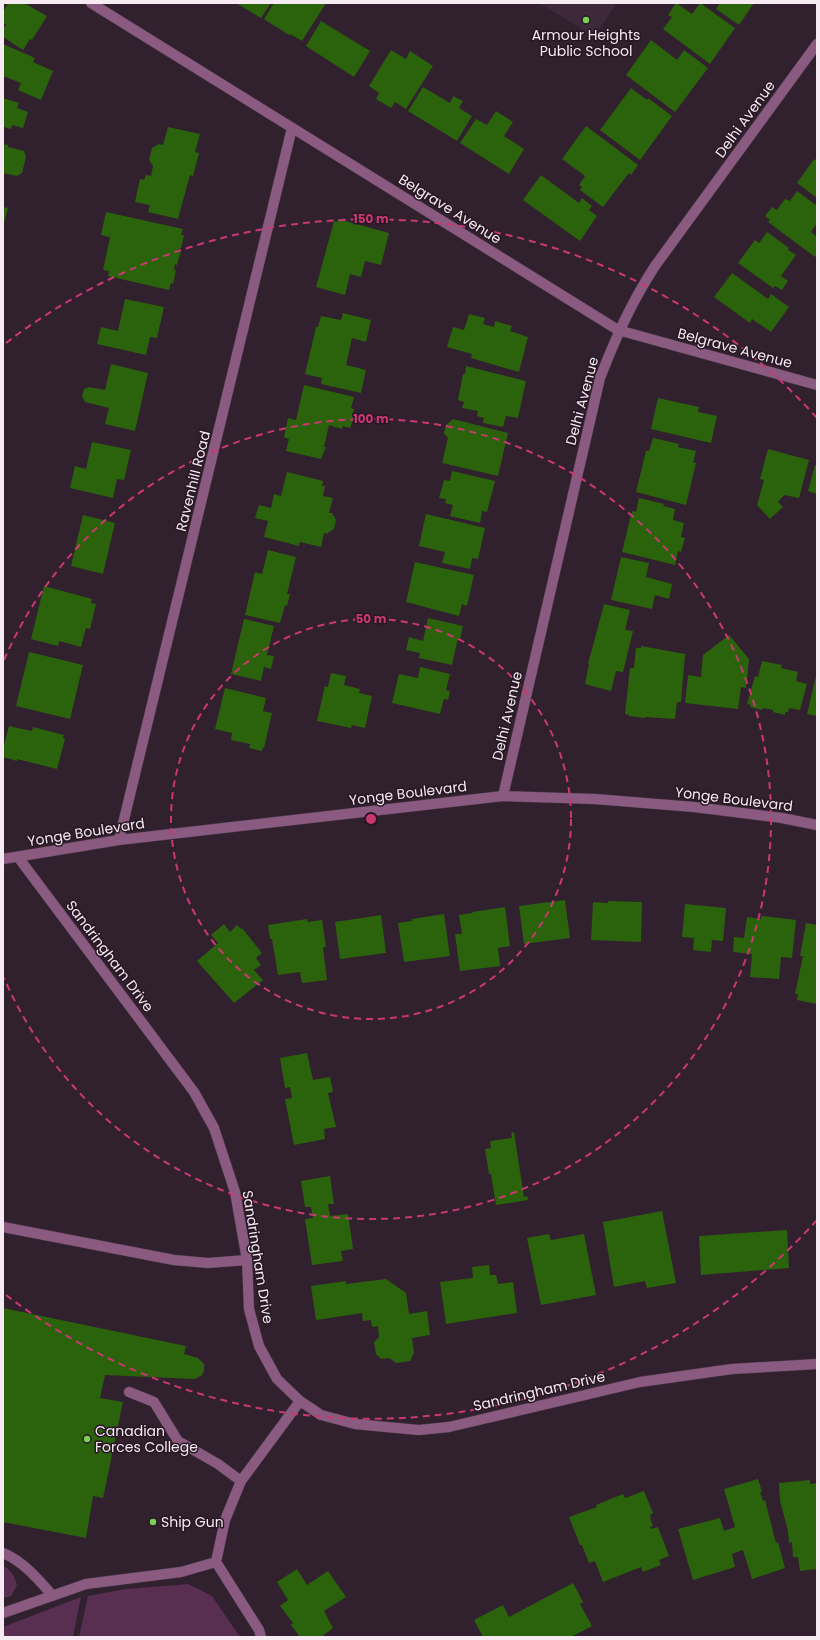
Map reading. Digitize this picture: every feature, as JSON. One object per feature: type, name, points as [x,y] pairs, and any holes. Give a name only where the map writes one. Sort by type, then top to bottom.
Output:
[{"type":"street","name":"Belgrave Avenue","points":[[92,3],[618,330],[817,385]]},
{"type":"street","name":"Delhi Avenue","points":[[503,796],[600,378],[618,330],[640,289],[655,266],[817,44]]},
{"type":"street","name":"Ravenhill Road","points":[[119,840],[292,128]]},
{"type":"street","name":"Yonge Boulevard","points":[[3,859],[119,840],[503,796],[595,799],[694,807],[782,818],[817,825]]},
{"type":"street","name":"Sandringham Drive","points":[[18,857],[194,1092],[214,1128],[235,1192],[247,1260],[249,1309],[259,1346],[277,1379],[300,1401],[321,1415],[356,1424],[419,1430],[449,1427],[640,1382],[732,1369],[817,1364]]},
{"type":"street","points":[[3,1227],[174,1260],[208,1263],[247,1260]]},
{"type":"street","points":[[129,1392],[154,1402],[178,1440],[218,1464],[241,1481]]},
{"type":"street","points":[[261,1637],[259,1630],[216,1562],[225,1520],[241,1481],[300,1401]]},
{"type":"street","points":[[3,1553],[36,1576],[52,1595]]},
{"type":"street","points":[[3,1613],[86,1584],[181,1572],[216,1562]]},
{"type":"shaded area","name":"Armour Heights Public School","points":[[539,3],[617,3],[594,36]]},
{"type":"shaded area","points":[[3,1566],[9,1569],[17,1585],[11,1596],[3,1598]]},
{"type":"shaded area","points":[[188,1584],[212,1596],[240,1637],[79,1637],[88,1596],[126,1589]]},
{"type":"shaded area","points":[[81,1597],[73,1637],[3,1637],[3,1627]]},
{"type":"building","points":[[8,3],[24,3],[47,16],[32,40],[30,39],[23,50],[3,37],[3,29],[6,24],[3,23],[3,12]]},
{"type":"building","points":[[236,3],[271,3],[261,18]]},
{"type":"building","points":[[274,3],[326,3],[302,41],[290,34],[289,35],[264,19]]},
{"type":"building","points":[[676,3],[692,14],[700,3],[735,28],[710,64],[663,29],[672,17],[668,15]]},
{"type":"building","points":[[720,3],[754,3],[739,25],[716,9]]},
{"type":"building","points":[[321,21],[370,51],[354,77],[306,46]]},
{"type":"building","points":[[651,40],[677,60],[684,50],[708,68],[675,112],[626,75]]},
{"type":"building","points":[[3,44],[35,58],[33,62],[53,71],[41,100],[18,90],[21,83],[3,76]]},
{"type":"building","points":[[391,50],[406,59],[410,51],[433,66],[406,109],[395,102],[391,108],[376,99],[379,93],[369,86]]},
{"type":"building","points":[[423,87],[450,103],[453,96],[463,101],[459,108],[472,116],[457,141],[408,111]]},
{"type":"building","points":[[631,88],[647,100],[648,98],[672,116],[640,160],[600,130]]},
{"type":"building","points":[[3,98],[19,103],[17,108],[28,112],[23,128],[12,125],[11,129],[4,127],[3,130]]},
{"type":"building","points":[[496,111],[513,122],[504,136],[524,149],[509,174],[460,143],[476,119],[487,125]]},
{"type":"building","points":[[586,126],[638,165],[631,175],[629,173],[603,207],[580,190],[582,187],[579,185],[585,176],[562,159]]},
{"type":"building","points":[[168,127],[200,134],[195,152],[199,153],[193,176],[190,175],[178,219],[148,212],[150,205],[135,202],[140,179],[144,180],[146,175],[151,176],[153,166],[149,160],[152,148],[159,144],[163,145]]},
{"type":"building","points":[[3,144],[8,145],[8,147],[24,151],[26,157],[22,173],[17,176],[3,173]]},
{"type":"building","points":[[814,159],[817,161],[817,198],[797,183]]},
{"type":"building","points":[[541,175],[579,203],[582,198],[592,206],[589,210],[597,216],[580,241],[523,200]]},
{"type":"building","points":[[797,191],[817,206],[817,223],[811,232],[817,237],[817,253],[815,257],[768,222],[770,220],[765,216],[772,207],[777,210],[785,199],[790,201]]},
{"type":"building","points":[[3,207],[8,208],[4,223],[3,223]]},
{"type":"building","points":[[106,212],[183,229],[181,235],[184,235],[181,248],[178,250],[181,251],[177,265],[175,264],[174,270],[176,270],[173,284],[171,283],[169,290],[108,276],[109,271],[103,270],[110,237],[101,235]]},
{"type":"building","points":[[338,219],[389,233],[381,265],[365,261],[361,277],[350,274],[345,295],[316,287],[334,221],[337,222]]},
{"type":"building","points":[[767,232],[796,255],[781,276],[788,281],[782,290],[775,286],[773,288],[738,263],[755,240],[759,243]]},
{"type":"building","points":[[732,273],[768,299],[771,294],[789,307],[771,332],[752,319],[750,323],[714,297]]},
{"type":"building","points":[[125,299],[164,307],[157,338],[150,337],[146,355],[97,344],[101,327],[118,331]]},
{"type":"building","points":[[343,313],[371,320],[366,342],[352,338],[346,365],[366,370],[361,393],[321,384],[322,378],[305,374],[316,327],[318,327],[321,316],[341,320]]},
{"type":"building","points":[[469,314],[485,318],[483,324],[494,327],[495,321],[512,326],[510,331],[528,337],[519,372],[471,358],[472,354],[447,347],[453,327],[464,330]]},
{"type":"building","points":[[111,364],[148,373],[135,431],[105,424],[109,408],[85,402],[82,396],[84,389],[89,387],[105,390]]},
{"type":"building","points":[[466,366],[526,381],[518,418],[506,416],[503,427],[483,423],[484,418],[477,416],[478,411],[462,408],[464,402],[458,400]]},
{"type":"building","points":[[304,385],[354,397],[351,408],[354,409],[353,413],[355,415],[350,428],[343,426],[342,429],[329,425],[324,447],[326,447],[321,459],[286,451],[289,439],[284,437],[288,418],[296,420]]},
{"type":"building","points":[[658,398],[699,407],[698,412],[717,416],[711,443],[651,429]]},
{"type":"building","points":[[453,419],[508,433],[498,476],[442,463],[448,438],[444,433],[446,425]]},
{"type":"building","points":[[653,438],[679,444],[678,447],[696,451],[693,462],[696,463],[686,505],[636,492],[646,451],[649,451]]},
{"type":"building","points":[[92,442],[131,450],[124,480],[117,479],[113,498],[70,488],[75,466],[86,469]]},
{"type":"building","points":[[768,449],[809,460],[799,498],[784,495],[778,502],[783,507],[770,519],[757,505],[764,480],[760,479]]},
{"type":"building","points":[[815,465],[817,466],[817,494],[808,491]]},
{"type":"building","points":[[452,471],[495,481],[487,512],[482,511],[480,523],[450,516],[453,505],[445,503],[446,499],[439,498],[444,480],[450,481]]},
{"type":"building","points":[[287,472],[323,481],[322,486],[325,486],[323,496],[333,498],[329,513],[332,513],[336,520],[334,529],[326,534],[324,533],[321,547],[300,542],[299,546],[264,537],[268,521],[255,518],[259,505],[271,508],[274,494],[281,496]]},
{"type":"building","points":[[639,498],[664,504],[663,506],[675,509],[673,520],[684,523],[681,537],[685,538],[681,552],[678,551],[675,565],[622,552],[632,511],[636,512]]},
{"type":"building","points":[[426,514],[485,528],[478,559],[472,558],[470,569],[442,563],[445,552],[419,546]]},
{"type":"building","points":[[83,515],[115,523],[103,574],[71,566]]},
{"type":"building","points":[[268,550],[296,557],[287,594],[290,594],[280,623],[245,615],[255,572],[262,574]]},
{"type":"building","points":[[621,557],[649,563],[646,577],[672,584],[669,599],[655,595],[652,609],[611,600]]},
{"type":"building","points":[[415,562],[474,575],[467,606],[462,604],[459,616],[406,602]]},
{"type":"building","points":[[44,586],[92,599],[91,603],[96,604],[90,629],[86,628],[81,647],[59,641],[58,646],[31,639]]},
{"type":"building","points":[[604,604],[630,610],[625,630],[633,631],[623,672],[616,671],[611,691],[585,684],[588,664]]},
{"type":"building","points":[[428,618],[463,626],[460,639],[458,638],[452,665],[419,658],[420,653],[406,650],[409,637],[423,641]]},
{"type":"building","points":[[244,619],[274,626],[267,655],[274,656],[271,669],[264,667],[261,681],[231,674]]},
{"type":"building","points":[[729,635],[749,659],[746,688],[741,687],[738,709],[685,703],[688,675],[701,677],[703,655]]},
{"type":"building","points":[[641,646],[685,654],[681,702],[677,702],[675,719],[645,718],[625,714],[630,668],[634,668],[636,648],[641,648]]},
{"type":"building","points":[[29,652],[83,665],[70,719],[16,706]]},
{"type":"building","points":[[762,661],[782,665],[781,668],[798,672],[796,681],[807,684],[800,710],[789,708],[788,712],[785,712],[785,715],[773,712],[773,710],[763,708],[762,710],[750,707],[751,705],[747,704],[755,676],[758,677]]},
{"type":"building","points":[[420,667],[450,674],[446,690],[450,691],[448,700],[444,699],[440,714],[392,703],[399,674],[418,678]]},
{"type":"building","points":[[331,673],[346,676],[344,685],[360,689],[359,693],[372,696],[365,728],[352,725],[351,728],[317,721],[325,686],[328,687]]},
{"type":"building","points":[[816,676],[817,677],[817,716],[807,714]]},
{"type":"building","points":[[225,688],[266,698],[263,711],[272,713],[262,751],[249,748],[250,744],[231,740],[232,733],[215,729]]},
{"type":"building","points":[[9,726],[32,731],[33,727],[64,735],[63,738],[65,739],[57,769],[3,757],[3,749]]},
{"type":"building","points":[[565,900],[570,938],[524,944],[519,906]]},
{"type":"building","points":[[608,901],[642,902],[641,942],[591,940],[593,902],[608,903]]},
{"type":"building","points":[[685,904],[726,908],[723,941],[712,940],[711,952],[693,950],[694,938],[682,937]]},
{"type":"building","points":[[505,907],[510,946],[498,948],[500,966],[460,971],[455,934],[462,934],[459,915]]},
{"type":"building","points":[[444,914],[450,956],[404,962],[398,923],[412,921],[412,919]]},
{"type":"building","points":[[381,915],[386,953],[340,959],[335,922]]},
{"type":"building","points":[[761,916],[796,920],[792,958],[781,957],[779,979],[750,977],[752,954],[733,952],[734,937],[744,938],[747,917],[761,919]]},
{"type":"building","points":[[307,919],[308,922],[322,920],[326,947],[323,947],[327,980],[302,983],[300,972],[278,975],[268,925]]},
{"type":"building","points":[[806,923],[817,925],[817,1004],[797,1000],[798,994],[795,994],[803,956],[800,956]]},
{"type":"building","points":[[224,924],[230,932],[237,925],[241,929],[242,928],[262,953],[256,958],[261,965],[254,970],[263,980],[234,1003],[197,961],[218,943],[211,935]]},
{"type":"building","points":[[307,1053],[313,1080],[330,1077],[333,1092],[328,1093],[336,1127],[324,1129],[325,1139],[294,1145],[285,1099],[292,1098],[290,1087],[285,1088],[280,1058]]},
{"type":"building","points":[[514,1132],[524,1197],[527,1196],[528,1200],[496,1205],[485,1149],[491,1148],[490,1141],[512,1138],[511,1133]]},
{"type":"building","points":[[330,1176],[334,1204],[328,1204],[330,1216],[348,1214],[353,1249],[341,1251],[343,1261],[312,1265],[305,1219],[313,1218],[311,1207],[305,1207],[301,1181]]},
{"type":"building","points":[[662,1211],[676,1283],[647,1288],[645,1281],[614,1287],[603,1222]]},
{"type":"building","points":[[787,1230],[789,1268],[701,1275],[699,1236]]},
{"type":"building","points":[[549,1234],[551,1240],[584,1234],[596,1295],[541,1305],[527,1238]]},
{"type":"building","points":[[489,1265],[490,1275],[496,1275],[498,1284],[513,1282],[517,1313],[446,1324],[440,1282],[473,1278],[472,1267]]},
{"type":"building","points":[[386,1279],[406,1293],[409,1314],[427,1311],[430,1335],[412,1338],[414,1353],[410,1361],[396,1363],[389,1358],[381,1359],[376,1354],[374,1342],[379,1337],[378,1326],[372,1327],[371,1320],[363,1321],[362,1313],[316,1320],[311,1286],[346,1281],[346,1284]]},
{"type":"building","name":"Canadian Forces College","points":[[3,1308],[186,1346],[184,1354],[198,1358],[204,1364],[204,1371],[202,1375],[195,1379],[105,1375],[100,1398],[123,1402],[103,1498],[93,1496],[86,1538],[3,1522]]},
{"type":"building","points":[[758,1479],[762,1492],[760,1492],[763,1501],[765,1500],[776,1543],[778,1542],[785,1568],[752,1579],[743,1550],[732,1554],[735,1567],[693,1580],[678,1529],[720,1518],[724,1531],[735,1527],[724,1489]]},
{"type":"building","points":[[810,1480],[810,1484],[817,1483],[817,1569],[800,1571],[798,1557],[793,1557],[792,1542],[789,1543],[788,1531],[780,1501],[779,1483]]},
{"type":"building","points":[[644,1491],[653,1513],[650,1515],[650,1518],[653,1526],[650,1527],[651,1529],[658,1527],[669,1556],[659,1560],[661,1565],[643,1572],[641,1567],[603,1582],[595,1561],[589,1563],[569,1517],[597,1507],[596,1505],[623,1494],[625,1498]]},
{"type":"building","points":[[297,1569],[307,1585],[328,1571],[346,1597],[324,1611],[333,1628],[321,1637],[300,1637],[291,1625],[293,1623],[280,1606],[288,1600],[277,1582]]},
{"type":"building","points":[[573,1583],[583,1602],[580,1604],[592,1626],[571,1637],[483,1637],[474,1620],[503,1605],[509,1617]]},
{"type":"place","name":"Armour Heights Public School","points":[[586,20]]},
{"type":"place","name":"Canadian Forces College","points":[[87,1439]]},
{"type":"place","name":"Ship Gun","points":[[153,1522]]}]
